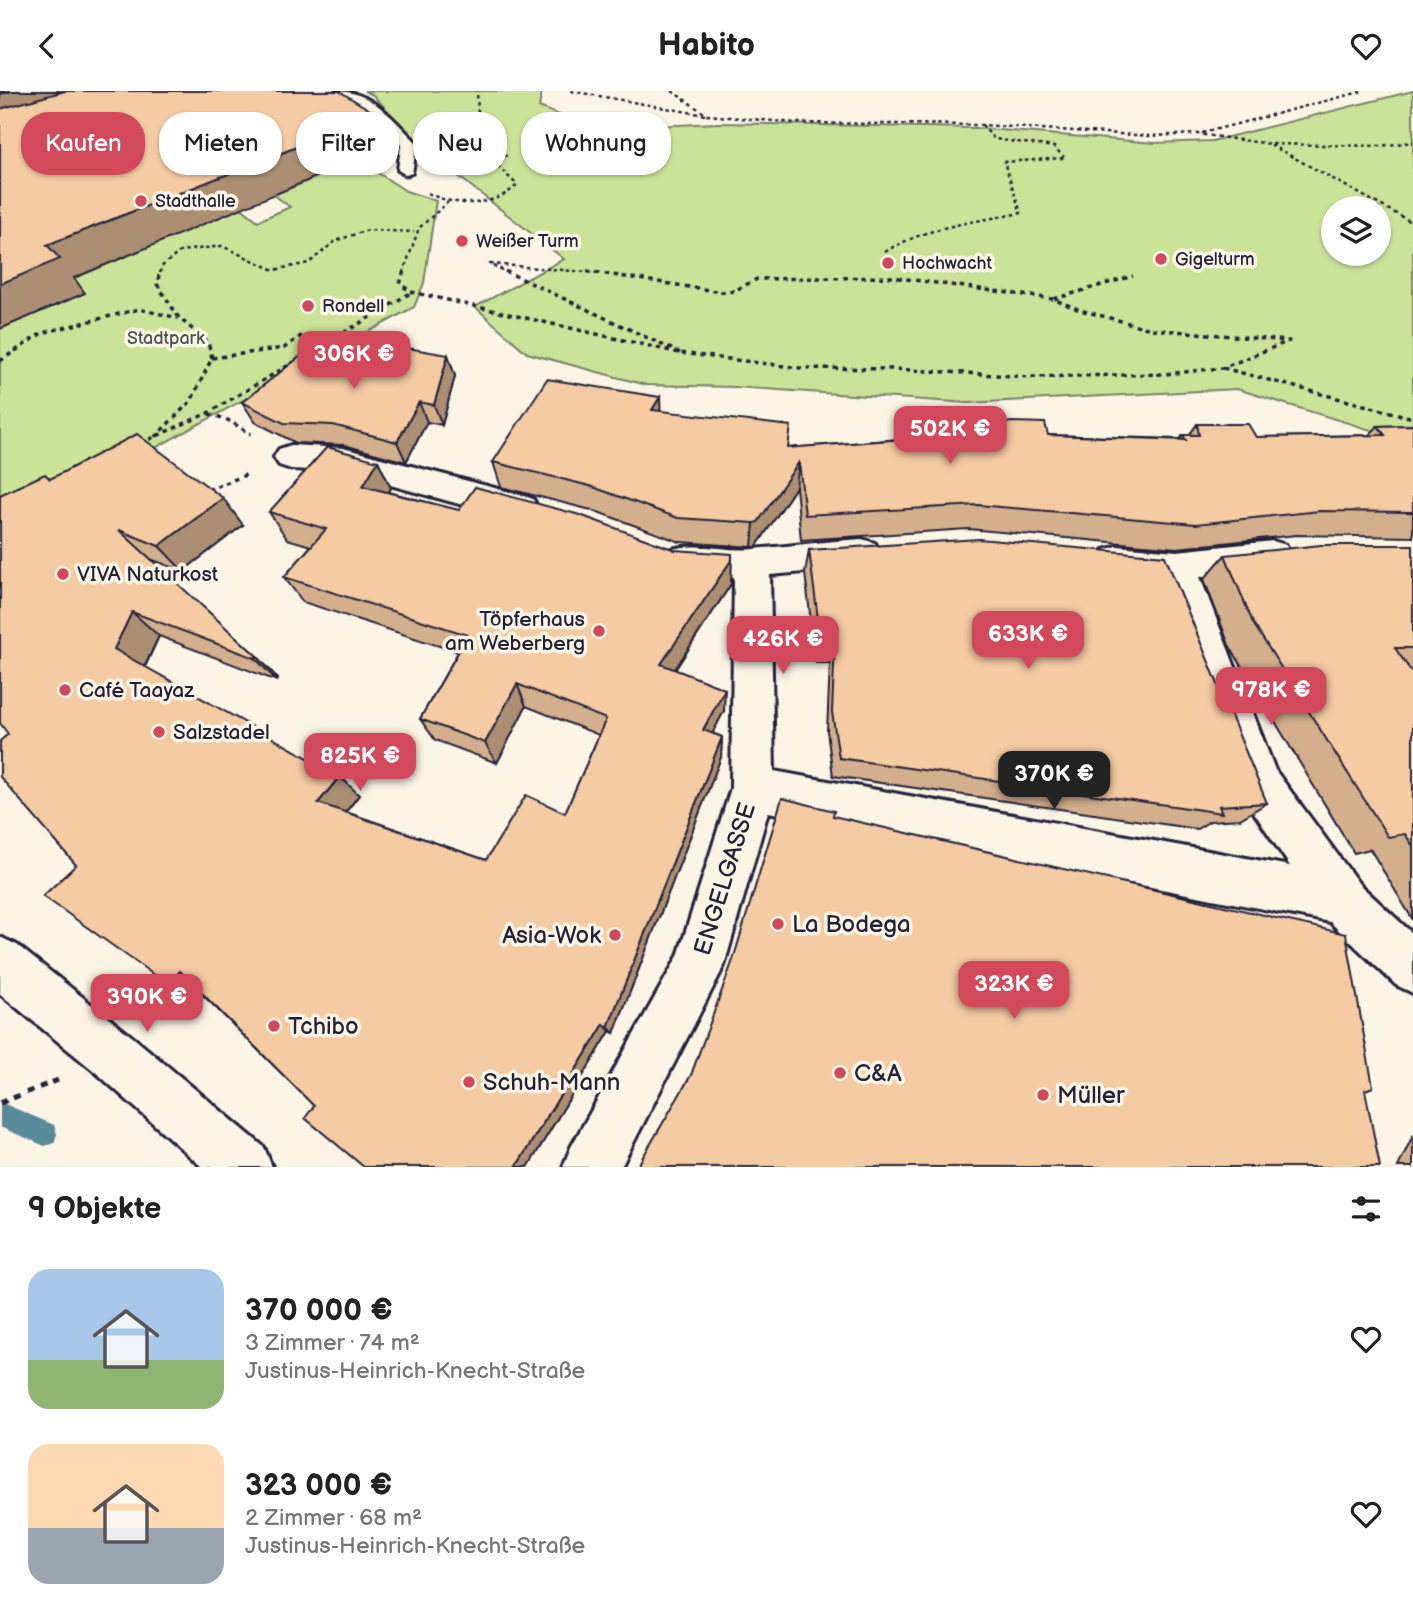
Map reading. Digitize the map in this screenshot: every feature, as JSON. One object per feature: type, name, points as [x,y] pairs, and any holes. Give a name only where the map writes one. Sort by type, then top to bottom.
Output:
[{"type":"street","points":[[291,457],[343,460],[554,517]]},
{"type":"street","points":[[653,550],[677,559],[752,564],[795,557],[888,551]]},
{"type":"street","points":[[1080,556],[1177,565],[1309,552]]},
{"type":"street","name":"ENGELGASSE","points":[[592,1167],[699,966],[752,788],[752,564]]},
{"type":"street","points":[[1177,565],[1258,782],[1342,901],[1413,968]]},
{"type":"street","points":[[752,788],[1342,901]]},
{"type":"street","points":[[0,962],[117,1057],[244,1167]]},
{"type":"lane","points":[[343,91],[378,112]]},
{"type":"lane","points":[[370,91],[378,112]]},
{"type":"lane","points":[[399,134],[409,144],[406,170]]},
{"type":"path","points":[[478,91],[479,112]]},
{"type":"path","points":[[571,91],[707,115],[796,123],[982,125],[1150,136],[1198,134],[1270,144],[1380,146],[1413,142]]},
{"type":"path","points":[[672,91],[707,115]]},
{"type":"path","points":[[1198,134],[1364,91]]},
{"type":"path","points":[[885,252],[898,242],[932,231],[1021,212],[1004,162],[1065,158],[1054,147],[995,139],[982,125]]},
{"type":"path","points":[[1270,144],[1413,223]]},
{"type":"path","points":[[507,172],[517,185],[511,193],[498,199],[448,202],[427,214],[414,232],[400,284],[412,292],[680,353],[800,368],[893,369],[1032,377],[1164,374],[1222,368],[1289,341],[1151,329],[1080,310],[1053,299],[892,274],[757,279],[734,291],[722,292],[579,270],[490,264],[680,353]]},
{"type":"path","points":[[155,437],[191,401],[212,358],[208,342],[179,318],[157,284],[161,267],[181,251],[222,246],[274,271],[309,263],[335,241],[368,230],[414,232]]},
{"type":"path","points":[[1053,299],[1133,276]]},
{"type":"path","points":[[131,448],[208,413],[412,292]]},
{"type":"path","points":[[0,361],[42,333],[139,309],[179,318]]},
{"type":"path","points":[[212,358],[284,348],[304,334]]},
{"type":"path","points":[[1222,368],[1413,418]]},
{"type":"path","points":[[198,497],[291,457]]},
{"type":"green space","points":[[364,91],[542,91],[539,107],[552,112],[521,112],[521,175],[671,175],[671,125],[718,123],[975,128],[1155,143],[1212,141],[1413,91],[1413,443],[1237,389],[968,403],[735,387],[646,385],[527,353],[475,307],[564,259],[457,175],[507,175],[507,112],[413,112],[413,137],[399,122],[399,112],[389,112],[373,95]]},
{"type":"green space","name":"Stadtpark","points":[[322,175],[381,175],[406,191],[436,201],[424,283],[414,307],[67,496],[0,528],[0,329],[72,279],[241,208],[258,221],[290,207],[274,195]]},
{"type":"building","points":[[65,91],[339,91],[373,112],[296,112],[296,147],[282,153],[282,112],[159,112],[159,175],[225,175],[47,245],[60,259],[0,284],[0,109]]},
{"type":"building","points":[[384,344],[448,355],[434,405],[419,402],[397,442],[333,425],[284,423],[242,402],[306,352],[364,371]]},
{"type":"building","points":[[547,379],[660,397],[652,410],[791,426],[788,448],[916,438],[914,431],[1012,422],[1045,423],[1048,435],[1186,440],[1183,435],[1199,435],[1197,424],[1248,424],[1256,437],[1385,435],[1378,426],[1413,425],[1413,512],[1320,511],[1196,524],[978,505],[805,515],[799,462],[758,522],[678,518],[590,486],[493,462]]},
{"type":"building","points":[[137,434],[223,498],[159,546],[119,530],[257,656],[255,658],[132,612],[114,649],[340,776],[318,803],[486,860],[526,795],[565,813],[606,719],[517,684],[485,743],[420,719],[468,635],[284,577],[326,529],[269,512],[327,447],[378,461],[363,486],[459,510],[475,487],[580,515],[675,550],[732,554],[732,559],[661,664],[725,689],[703,730],[722,737],[608,1027],[604,1024],[516,1167],[364,1167],[305,1118],[314,1106],[180,971],[168,985],[43,896],[76,865],[0,777],[0,741],[8,734],[0,723],[0,495],[45,474],[50,479]]},
{"type":"building","points":[[979,539],[1165,556],[1267,803],[1219,806],[1222,813],[839,758],[832,712],[835,642],[821,642],[809,550]]},
{"type":"building","points":[[1321,545],[1413,545],[1413,648],[1395,648],[1413,674],[1413,846],[1405,834],[1388,837],[1253,623],[1225,555]]},
{"type":"building","points":[[782,798],[834,811],[833,816],[1346,934],[1373,1087],[1365,1090],[1380,1167],[637,1167],[691,1075],[733,960]]},
{"type":"waterway","points":[[0,1114],[45,1134]]},
{"type":"place","name":"Stadthalle","points":[[141,201]]},
{"type":"place","name":"Weißer Turm","points":[[462,241]]},
{"type":"place","name":"Gigelturm","points":[[1161,259]]},
{"type":"place","name":"Hochwacht","points":[[888,263]]},
{"type":"place","name":"Rondell","points":[[308,306]]},
{"type":"place","name":"VIVA Naturkost","points":[[63,574]]},
{"type":"place","name":"Töpferhaus am Weberberg","points":[[599,631]]},
{"type":"place","name":"Café Taayaz","points":[[65,690]]},
{"type":"place","name":"Salzstadel","points":[[159,732]]},
{"type":"place","name":"La Bodega","points":[[778,924]]},
{"type":"place","name":"Asia-Wok","points":[[615,935]]},
{"type":"place","name":"Tchibo","points":[[274,1026]]},
{"type":"place","name":"C&A","points":[[840,1073]]},
{"type":"place","name":"Schuh-Mann","points":[[469,1082]]},
{"type":"place","name":"Müller","points":[[1043,1095]]}]
